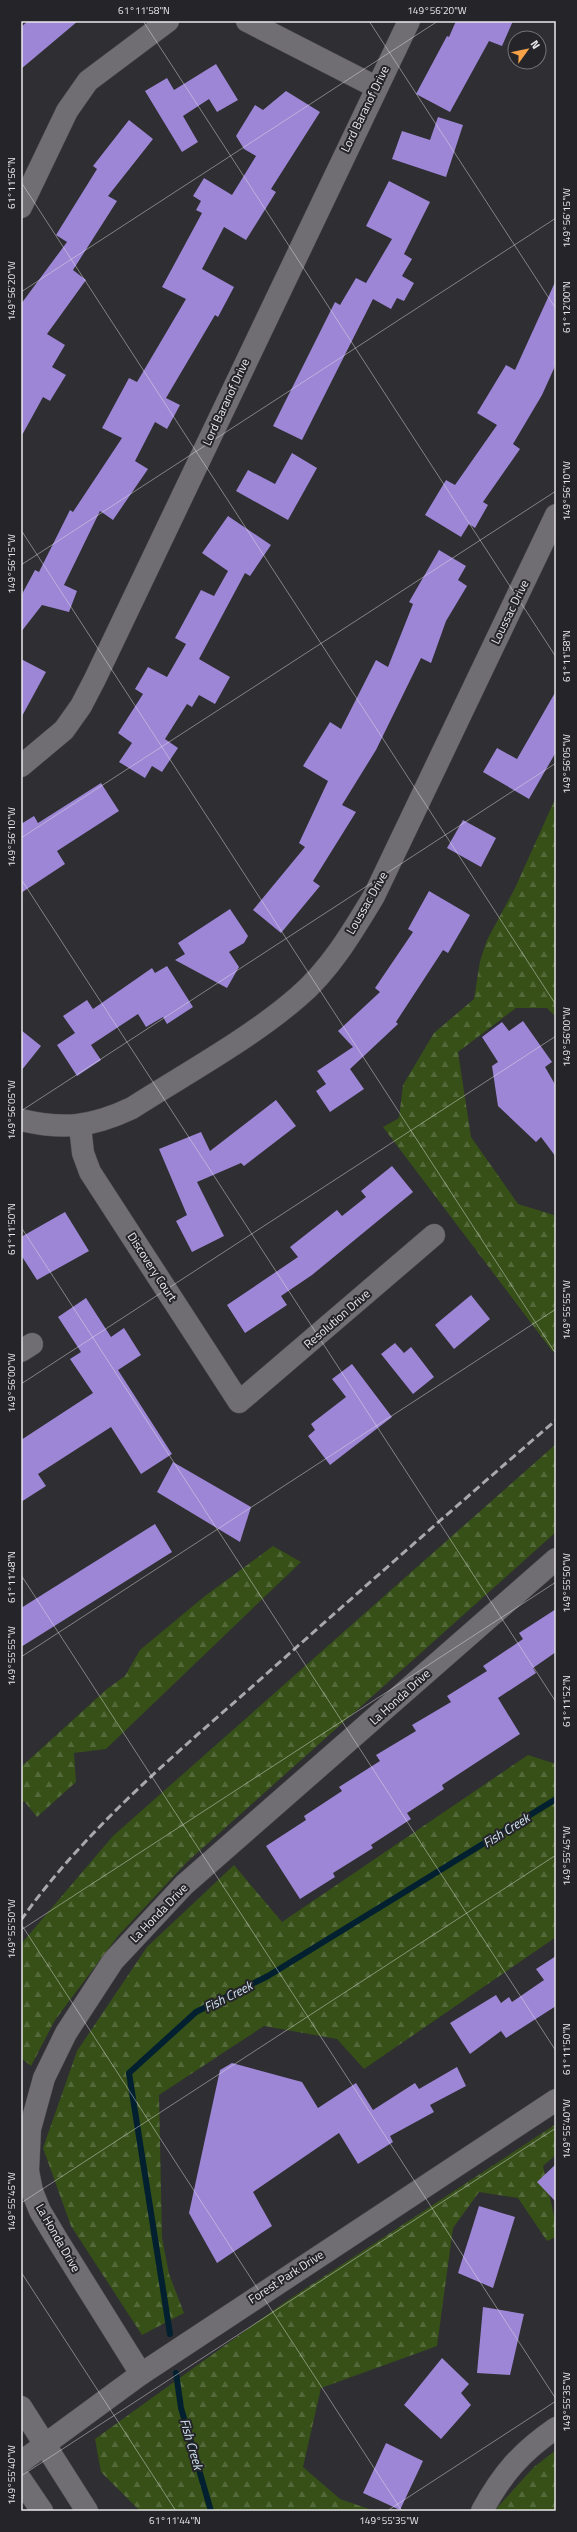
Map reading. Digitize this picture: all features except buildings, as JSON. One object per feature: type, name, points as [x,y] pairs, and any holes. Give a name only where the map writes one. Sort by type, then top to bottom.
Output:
[{"type":"street","points":[[21,207],[67,111],[88,81],[168,21]]},
{"type":"street","points":[[247,21],[376,87]]},
{"type":"street","name":"Lord Baranof Drive","points":[[21,766],[64,730],[88,692],[376,87],[409,21]]},
{"type":"street","name":"Loussac Drive","points":[[21,1120],[46,1126],[80,1126],[110,1118],[132,1108],[274,1017],[300,996],[355,929],[374,896],[556,515]]},
{"type":"street","name":"Discovery Court","points":[[80,1126],[83,1153],[90,1172],[239,1402]]},
{"type":"street","name":"Resolution Drive","points":[[239,1402],[434,1235]]},
{"type":"street","name":"La Honda Drive","points":[[141,2374],[54,2235],[40,2211],[32,2191],[28,2171],[30,2129],[44,2078],[66,2033],[113,1961],[184,1885],[556,1560]]},
{"type":"street","name":"Forest Park Drive","points":[[21,2462],[141,2374],[556,2100]]},
{"type":"street","points":[[21,2408],[87,2511]]},
{"type":"street","points":[[482,2511],[496,2485],[513,2463],[538,2440],[556,2428]]},
{"type":"street","points":[[21,2480],[42,2511]]},
{"type":"green space","points":[[556,797],[556,1017],[547,1008],[516,1008],[458,1052],[471,1137],[518,1204],[554,1215],[556,1218],[556,1349],[553,1352],[383,1127],[399,1118],[403,1085],[434,1033],[474,999],[480,961],[487,940],[515,888]]},
{"type":"green space","points":[[556,1444],[556,1532],[187,1862],[118,1936],[55,2020],[31,2066],[21,2058],[21,1944],[113,1836]]},
{"type":"green space","points":[[273,1546],[301,1562],[106,1749],[74,1753],[76,1782],[37,1817],[24,1801],[21,1804],[21,1767],[107,1689],[125,1676],[140,1650],[205,1596]]},
{"type":"green space","points":[[528,1755],[556,1764],[556,1937],[364,2069],[337,2039],[264,2026],[159,2095],[162,2238],[169,2274],[184,2313],[142,2335],[71,2226],[43,2148],[77,2051],[147,1947],[234,1865],[282,1922]]},
{"type":"green space","points":[[556,2124],[556,2155],[543,2166],[556,2225],[556,2237],[547,2241],[518,2198],[479,2192],[453,2228],[437,2346],[321,2388],[303,2467],[340,2499],[375,2511],[140,2511],[101,2472],[95,2439],[285,2302]]},
{"type":"green space","points":[[556,2450],[556,2511],[494,2511],[534,2467]]},
{"type":"waterway","name":"Fish Creek","points":[[170,2334],[129,2073],[196,2012],[268,1976],[556,1799]]},
{"type":"waterway","name":"Fish Creek","points":[[176,2373],[181,2408],[211,2511]]},
{"type":"railway","points":[[21,1920],[72,1856],[130,1796],[556,1420]]}]
